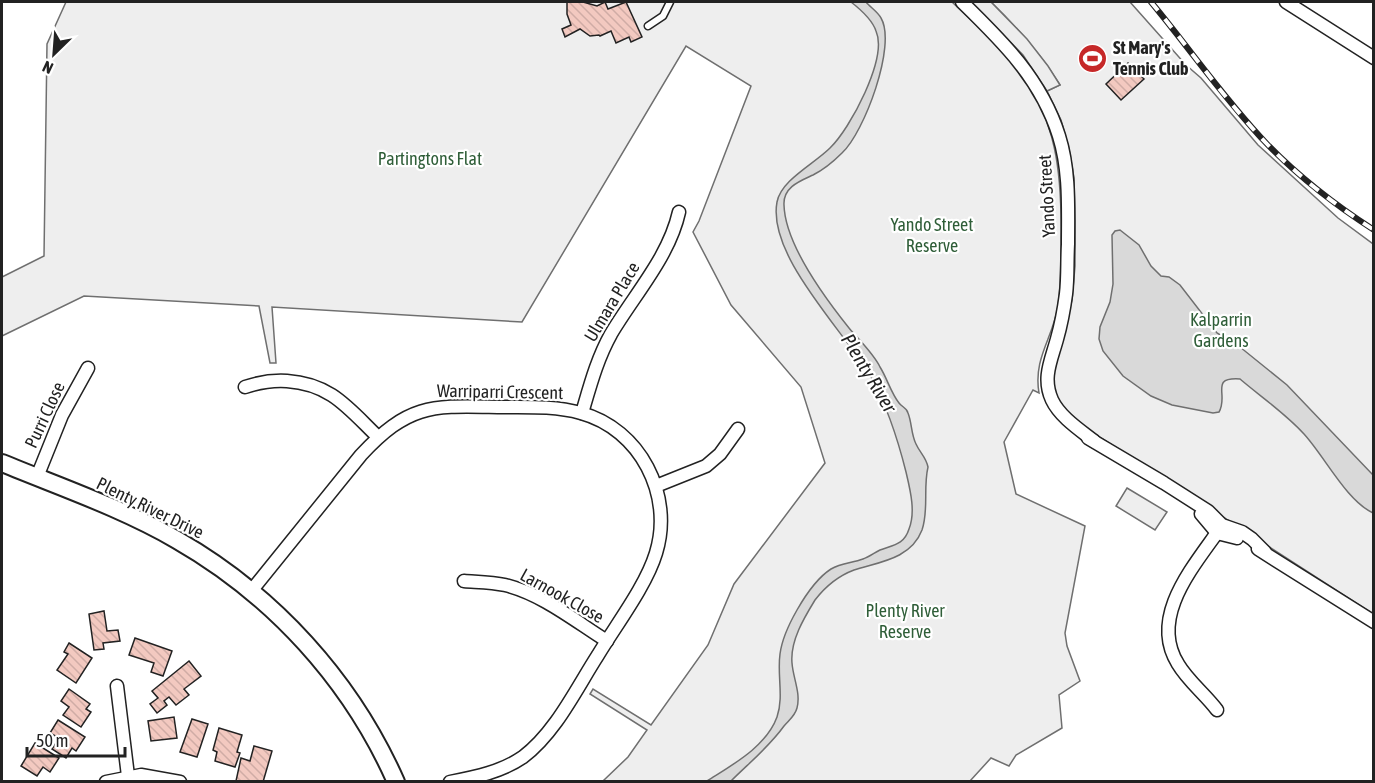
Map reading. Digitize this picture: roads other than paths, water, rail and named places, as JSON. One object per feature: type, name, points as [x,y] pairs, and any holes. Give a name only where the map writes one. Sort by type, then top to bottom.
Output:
[{"type":"street","name":"Yando Street","points":[[962,2],[1017,57],[1029,73],[1050,111],[1060,138],[1067,179],[1066,284],[1057,339],[1047,370],[1053,402],[1062,414],[1094,441],[1158,487],[1220,529],[1265,552],[1374,622]]},
{"type":"street","points":[[1286,2],[1374,58]]},
{"type":"street","name":"Ulmara Place","points":[[582,413],[602,352],[667,246],[679,212]]},
{"type":"street","name":"Purri Close","points":[[37,477],[62,416],[88,368]]},
{"type":"street","points":[[245,387],[274,380],[309,383],[322,388],[344,403],[378,437]]},
{"type":"street","name":"Warriparri Crescent","points":[[252,590],[361,454],[378,437],[405,417],[418,412],[451,406],[559,409],[582,413],[602,422],[628,441],[642,457],[656,486],[661,520],[656,553],[644,580],[556,721],[532,749],[506,766],[450,782]]},
{"type":"street","points":[[656,486],[706,466],[720,454],[738,429]]},
{"type":"street","name":"Plenty River Drive","points":[[2,463],[147,525],[176,540],[252,590],[306,643],[334,677],[371,730],[396,782]]},
{"type":"street","points":[[1217,710],[1178,664],[1173,654],[1168,630],[1175,597],[1220,529]]},
{"type":"street","name":"Larnook Close","points":[[464,581],[519,589],[607,641]]},
{"type":"street","points":[[117,686],[128,776]]},
{"type":"street","points":[[106,782],[141,775],[180,782]]},
{"type":"lane","points":[[648,26],[663,16],[670,2]]},
{"type":"water","name":"Plenty River","points":[[851,2],[866,2],[880,16],[885,31],[885,48],[876,88],[851,143],[821,171],[789,189],[784,199],[786,220],[799,253],[818,286],[874,357],[896,399],[907,411],[914,440],[928,467],[924,522],[917,540],[902,553],[848,572],[832,582],[819,595],[802,622],[793,646],[792,663],[798,697],[795,713],[765,748],[731,781],[707,781],[757,746],[772,728],[780,702],[779,662],[782,642],[794,615],[812,588],[821,577],[835,567],[865,558],[901,541],[907,534],[911,522],[912,500],[908,479],[896,436],[882,400],[871,377],[795,269],[784,246],[777,223],[777,202],[780,194],[791,179],[838,139],[857,110],[872,75],[877,58],[876,31],[869,18]]},
{"type":"water","points":[[1120,230],[1139,245],[1151,266],[1161,276],[1169,277],[1180,285],[1217,333],[1240,347],[1287,385],[1373,475],[1373,513],[1363,507],[1345,488],[1297,426],[1240,379],[1231,379],[1222,384],[1222,406],[1219,412],[1213,413],[1172,405],[1151,396],[1123,376],[1103,351],[1099,339],[1100,327],[1110,302],[1113,284],[1112,235],[1115,231]]},
{"type":"railway","points":[[1151,2],[1222,92],[1267,144],[1318,190],[1374,230]]},
{"type":"place","name":"St Mary's Tennis Club","points":[[1092,58]]},
{"type":"park label","name":"Partingtons Flat","points":[[430,159]]},
{"type":"park label","name":"Yando Street Reserve","points":[[932,235]]},
{"type":"park label","name":"Kalparrin Gardens","points":[[1221,330]]},
{"type":"park label","name":"Plenty River Reserve","points":[[905,621]]}]
